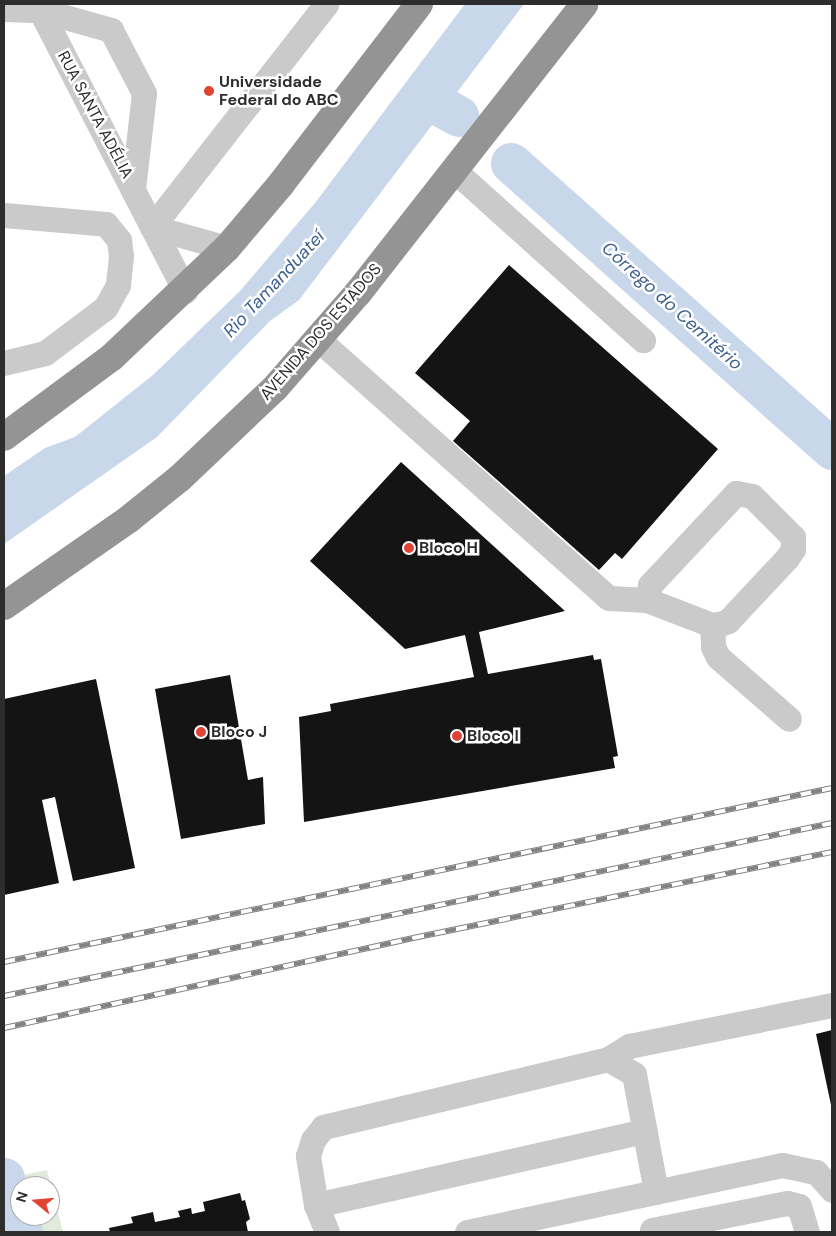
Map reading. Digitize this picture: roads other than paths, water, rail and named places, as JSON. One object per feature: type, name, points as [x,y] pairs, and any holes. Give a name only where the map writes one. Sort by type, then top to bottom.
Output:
[{"type":"highway","points":[[4,437],[104,363],[185,291],[227,248],[282,184],[419,4]]},
{"type":"highway","name":"AVENIDA DOS ESTADOS","points":[[4,606],[77,558],[180,478],[275,388],[319,340],[455,171],[585,4]]},
{"type":"street","points":[[227,248],[152,227],[326,4]]},
{"type":"street","points":[[4,9],[39,7],[111,30],[144,93],[133,189]]},
{"type":"street","name":"RUA SANTA ADÉLIA","points":[[39,7],[185,291]]},
{"type":"street","points":[[455,171],[642,340]]},
{"type":"street","points":[[4,215],[106,224],[114,230],[121,256],[118,285],[105,308],[46,354],[4,362]]},
{"type":"street","points":[[319,340],[600,594],[618,599],[647,600],[712,625],[728,621],[793,549],[791,532],[746,492],[730,495],[650,585],[647,600]]},
{"type":"street","points":[[712,625],[713,647],[718,656],[790,719]]},
{"type":"street","points":[[327,1232],[316,1205],[308,1156],[313,1140],[323,1127],[608,1059],[629,1046],[832,1005]]},
{"type":"street","points":[[608,1059],[634,1074],[656,1192]]},
{"type":"street","points":[[316,1205],[645,1131]]},
{"type":"street","points":[[467,1232],[794,1165],[816,1172],[832,1190]]},
{"type":"street","points":[[652,1230],[786,1203],[799,1206],[807,1232]]},
{"type":"water","name":"Rio Tamanduateí","points":[[465,4],[524,4],[299,300],[270,321],[157,437],[4,544],[4,476],[45,448],[75,437],[153,375],[240,291],[315,203]]},
{"type":"waterway","name":"Córrego do Cemitério","points":[[426,98],[458,116]]},
{"type":"waterway","name":"Córrego do Cemitério","points":[[511,163],[832,449]]},
{"type":"waterway","points":[[4,1178],[22,1232]]},
{"type":"railway","points":[[4,962],[832,788]]},
{"type":"railway","points":[[4,996],[832,823]]},
{"type":"railway","points":[[4,1028],[413,938],[832,852]]},
{"type":"place","name":"Universidade Federal do ABC","points":[[209,91]]},
{"type":"place","name":"Bloco H","points":[[409,548]]},
{"type":"place","name":"Bloco J","points":[[201,732]]},
{"type":"place","name":"Bloco I","points":[[457,736]]}]
